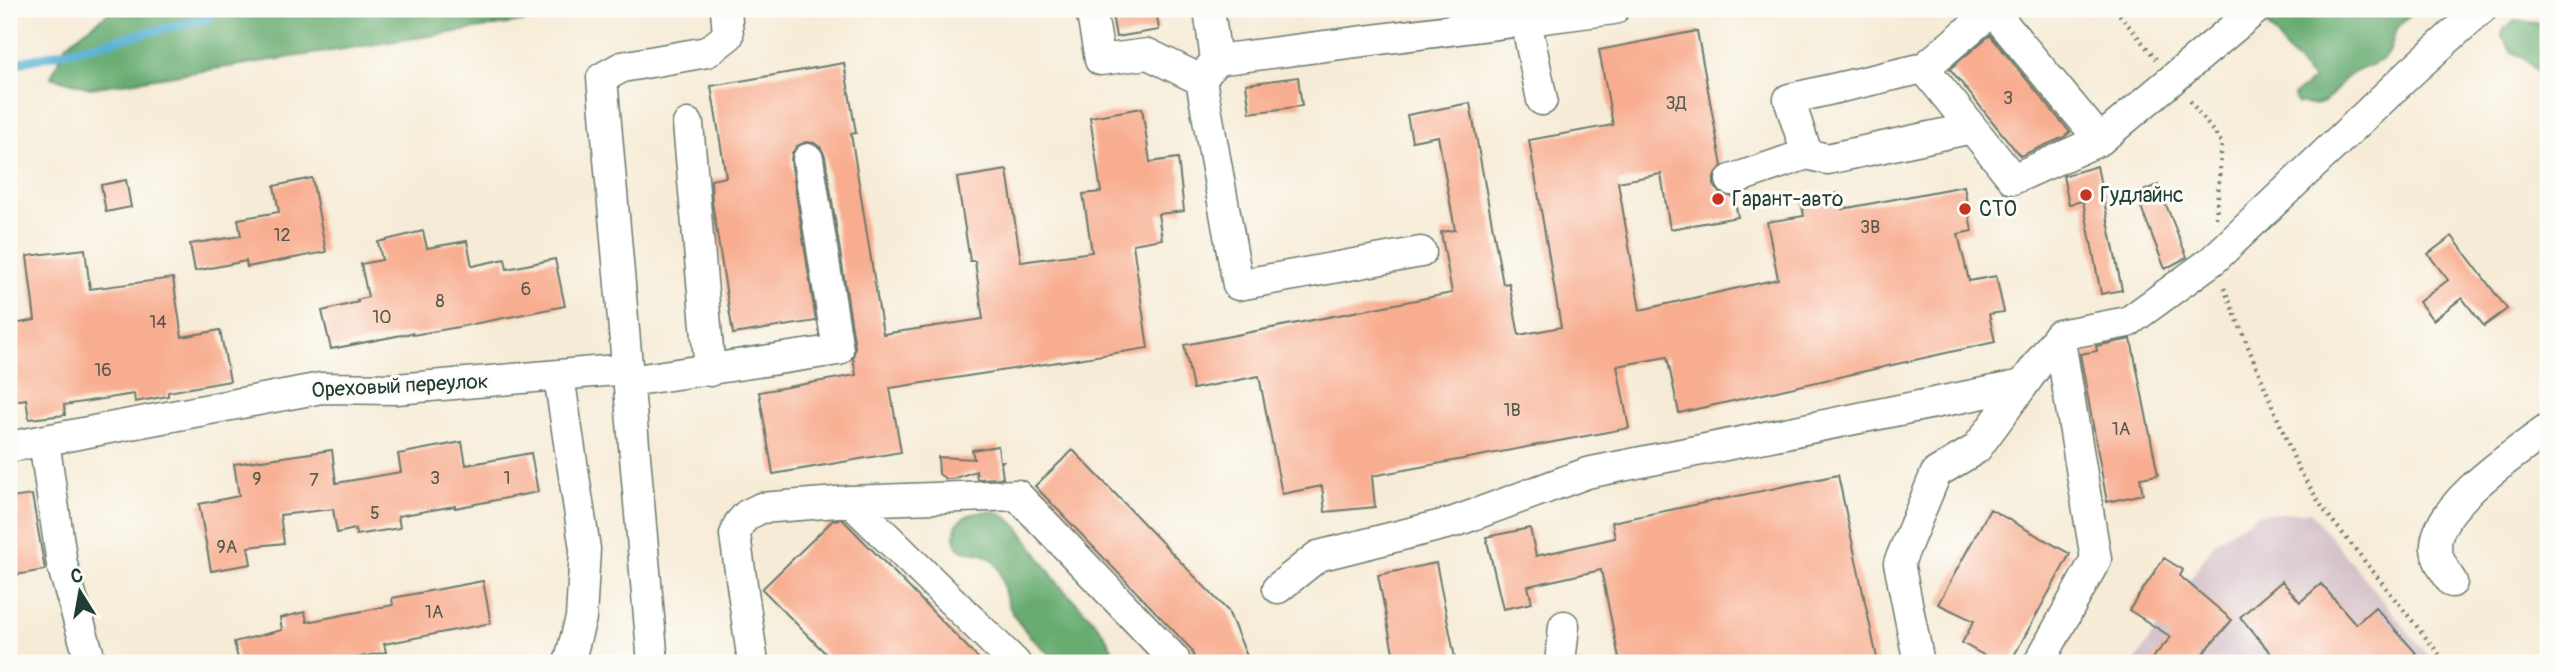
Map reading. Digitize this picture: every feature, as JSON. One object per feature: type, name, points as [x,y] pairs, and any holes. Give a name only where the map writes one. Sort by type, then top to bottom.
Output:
[{"type":"street","points":[[653,663],[602,78],[622,67],[707,52],[728,36],[726,9]]},
{"type":"street","points":[[1091,9],[1100,60],[1148,54],[1208,70],[1526,20],[1614,9]]},
{"type":"street","points":[[1209,9],[1208,70],[1238,285],[1421,252]]},
{"type":"street","points":[[1807,154],[1789,99],[1924,68],[1993,9],[2100,140]]},
{"type":"street","points":[[1924,68],[2013,179],[2100,140],[2186,75],[2256,9]]},
{"type":"street","points":[[1919,663],[1899,563],[1936,473],[1976,449],[2059,335],[2127,322],[2213,260],[2412,71],[2482,9]]},
{"type":"street","points":[[1526,20],[1542,100]]},
{"type":"street","points":[[688,124],[710,371]]},
{"type":"street","points":[[1731,180],[1807,154],[1827,159],[1972,128]]},
{"type":"street","name":"Ореховый переулок","points":[[9,447],[321,388],[396,389],[559,376],[710,371],[838,350],[808,159]]},
{"type":"street","points":[[2039,663],[2096,559],[2059,335]]},
{"type":"street","points":[[559,376],[585,549],[581,618],[569,663]]},
{"type":"street","points":[[1278,588],[1318,556],[1454,522],[1587,473],[2024,385]]},
{"type":"street","points":[[2452,582],[2439,562],[2436,546],[2440,527],[2456,505],[2487,474],[2548,429]]},
{"type":"street","points":[[44,441],[62,564],[91,663]]},
{"type":"street","points":[[753,663],[736,535],[739,524],[747,515],[761,508],[850,501],[1017,495],[1174,659],[1169,663]]},
{"type":"street","points":[[850,501],[1015,663]]},
{"type":"street","points":[[1560,663],[1564,626]]},
{"type":"path","points":[[2115,9],[2186,75],[2222,143],[2213,260],[2298,468],[2324,510],[2446,663]]},
{"type":"shaded area","points":[[2310,512],[2434,663],[2134,663],[2215,542],[2258,514]]},
{"type":"green space","points":[[114,9],[605,9],[90,88],[51,77],[66,45]]},
{"type":"green space","points":[[2266,9],[2416,9],[2397,29],[2387,56],[2350,75],[2324,102],[2309,105],[2297,103],[2294,95],[2313,80],[2267,24]]},
{"type":"green space","points":[[2515,21],[2537,23],[2548,28],[2548,80],[2522,57],[2512,52],[2502,37],[2503,28]]},
{"type":"green space","points":[[992,511],[1003,515],[1022,532],[1061,587],[1102,631],[1112,649],[1108,663],[1059,663],[1031,637],[1013,614],[994,561],[985,555],[958,548],[955,538],[957,524],[975,513]]},
{"type":"building","points":[[1111,9],[1156,9],[1159,30],[1116,37]]},
{"type":"building","points":[[1697,31],[1722,166],[1714,176],[1714,185],[1720,194],[1734,197],[1738,217],[1670,229],[1661,174],[1618,182],[1640,310],[1778,279],[1767,222],[1804,216],[1801,200],[1839,193],[1842,209],[1964,186],[1972,231],[1958,234],[1969,281],[1996,276],[2004,312],[1989,314],[1995,342],[1679,413],[1667,357],[1617,366],[1629,428],[1372,476],[1375,507],[1325,512],[1322,486],[1282,494],[1259,376],[1193,389],[1184,345],[1452,293],[1441,232],[1455,230],[1438,136],[1412,141],[1407,115],[1470,103],[1503,284],[1509,283],[1519,335],[1561,327],[1529,140],[1613,125],[1599,50]]},
{"type":"building","points":[[1990,35],[2070,132],[2064,137],[2020,156],[1950,69]]},
{"type":"building","points":[[844,63],[856,133],[851,134],[883,334],[983,319],[975,261],[970,261],[957,178],[1007,170],[1021,262],[1092,252],[1083,194],[1101,192],[1090,117],[1142,108],[1150,162],[1178,158],[1184,211],[1158,214],[1162,239],[1133,244],[1148,348],[890,388],[901,452],[773,474],[759,392],[856,375],[853,358],[855,347],[825,156],[821,148],[806,142],[797,146],[791,161],[816,321],[733,334],[712,202],[711,180],[726,177],[711,86]]},
{"type":"building","points":[[1298,77],[1302,106],[1250,113],[1246,84]]},
{"type":"building","points":[[2097,166],[2122,290],[2101,294],[2083,201],[2069,204],[2063,176]]},
{"type":"building","points":[[312,178],[326,252],[247,267],[246,261],[195,271],[190,244],[241,236],[238,219],[279,212],[274,186]]},
{"type":"building","points":[[126,180],[131,207],[106,212],[101,185]]},
{"type":"building","points":[[2158,185],[2187,257],[2165,269],[2136,194]]},
{"type":"building","points":[[423,231],[427,248],[467,241],[472,266],[505,259],[507,269],[555,259],[565,306],[331,349],[322,311],[368,297],[361,264],[382,260],[378,242]]},
{"type":"building","points":[[2452,236],[2507,309],[2484,326],[2462,298],[2433,320],[2419,302],[2448,280],[2428,254]]},
{"type":"building","points":[[85,249],[90,289],[173,278],[182,337],[220,330],[230,381],[168,392],[168,396],[135,402],[134,394],[64,405],[65,415],[29,419],[26,399],[9,402],[9,353],[14,352],[9,325],[35,320],[27,256]]},
{"type":"building","points":[[2131,339],[2158,475],[2140,478],[2143,494],[2107,502],[2080,354],[2097,351],[2096,346]]},
{"type":"building","points":[[462,442],[466,465],[531,453],[538,492],[398,516],[400,528],[356,535],[355,529],[337,533],[333,509],[280,515],[284,543],[248,547],[251,564],[211,571],[199,504],[239,496],[234,464],[332,450],[336,483],[401,472],[398,454]]},
{"type":"building","points":[[998,446],[1000,461],[1003,461],[1003,478],[977,479],[976,471],[952,479],[946,479],[939,474],[938,457],[974,459],[972,450]]},
{"type":"building","points":[[1073,450],[1228,611],[1250,663],[1196,663],[1191,649],[1035,486]]},
{"type":"building","points":[[1838,475],[1878,663],[1620,663],[1601,570],[1528,586],[1532,603],[1503,609],[1486,537],[1530,528],[1536,556],[1615,538],[1612,522]]},
{"type":"building","points":[[32,495],[45,570],[9,576],[9,529],[15,528],[10,498]]},
{"type":"building","points":[[1990,509],[2070,554],[2010,663],[1998,663],[1962,643],[1974,621],[1938,604]]},
{"type":"building","points":[[842,519],[983,663],[835,663],[762,589],[833,520]]},
{"type":"building","points":[[2164,558],[2183,570],[2180,576],[2232,620],[2195,663],[2148,663],[2171,637],[2129,610]]},
{"type":"building","points":[[1436,563],[1456,663],[1395,663],[1378,575]]},
{"type":"building","points":[[483,581],[491,623],[384,644],[386,652],[331,663],[239,663],[234,642],[282,630],[280,618],[305,612],[307,622],[393,605],[392,598]]},
{"type":"building","points":[[2282,581],[2300,602],[2321,584],[2356,624],[2375,607],[2416,653],[2404,663],[2279,663],[2240,617]]},
{"type":"waterway","points":[[9,65],[209,18]]},
{"type":"place","name":"Гудлайнс","points":[[2086,195]]},
{"type":"place","name":"Гарант-авто","points":[[1718,199]]},
{"type":"place","name":"СТО","points":[[1965,209]]}]
